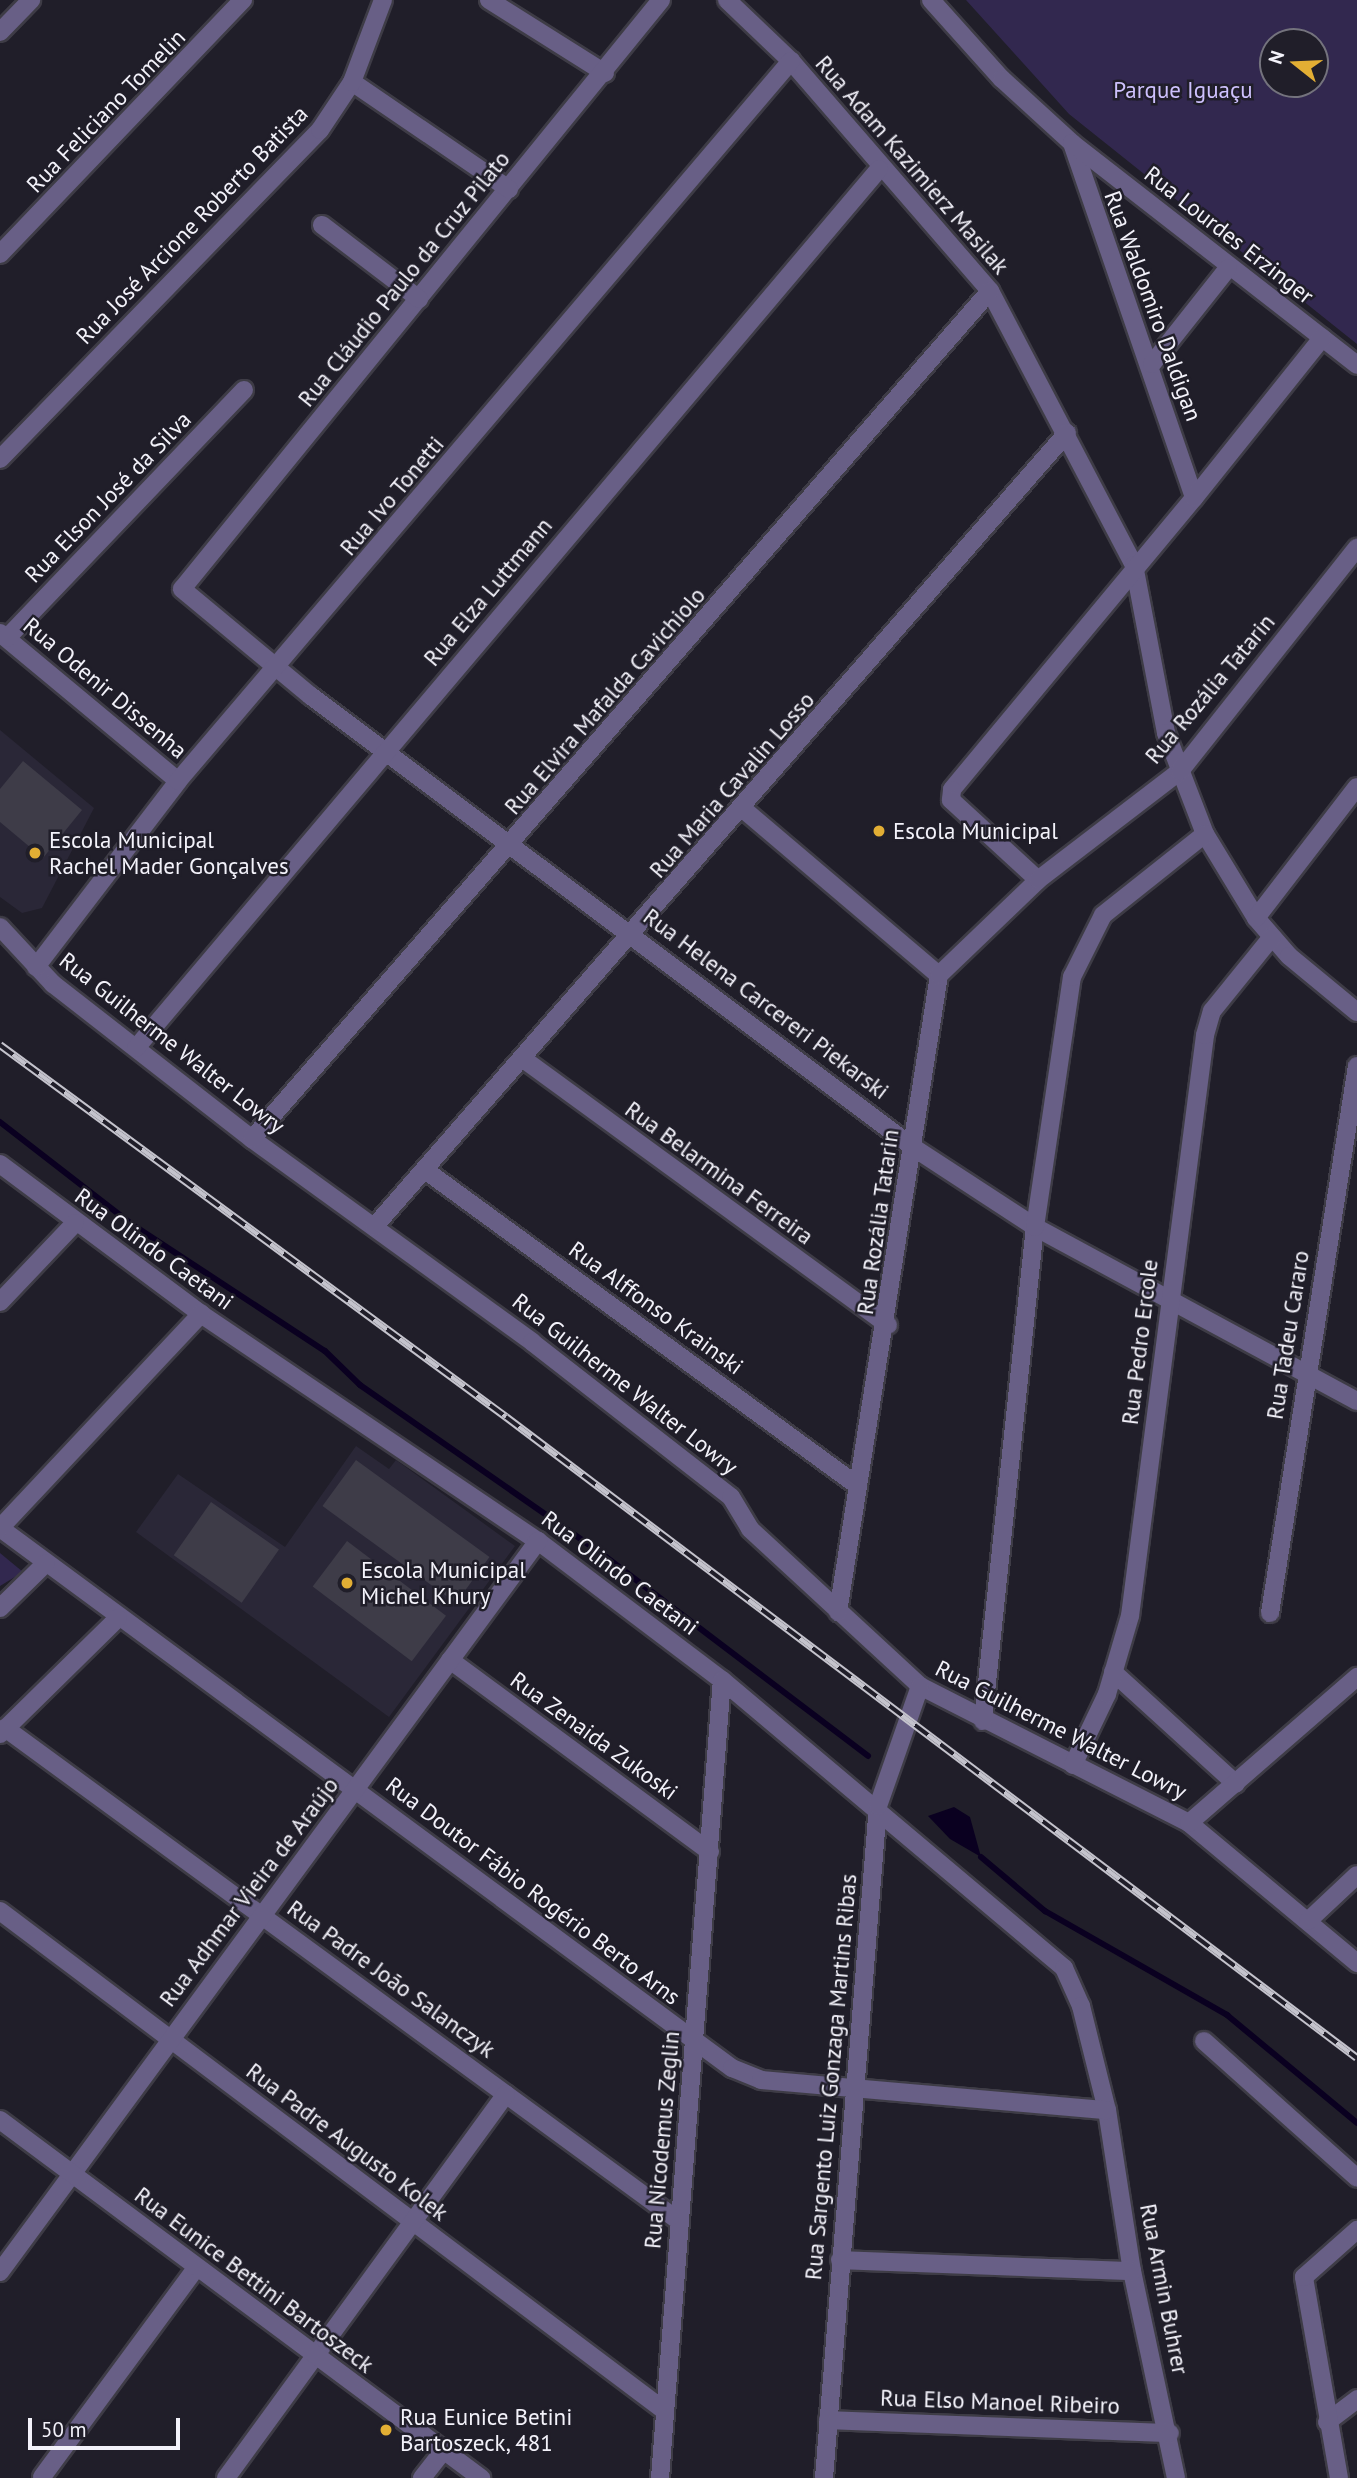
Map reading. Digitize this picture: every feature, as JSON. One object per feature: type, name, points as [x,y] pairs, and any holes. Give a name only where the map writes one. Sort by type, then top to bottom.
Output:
[{"type":"street","points":[[0,32],[31,0]]},
{"type":"street","name":"Rua Feliciano Tomelin","points":[[0,254],[243,0]]},
{"type":"street","name":"Rua José Arcione Roberto Batista","points":[[0,459],[320,130],[352,82],[383,0]]},
{"type":"street","points":[[489,0],[605,73]]},
{"type":"street","name":"Rua Cláudio Paulo da Cruz Pilato","points":[[182,589],[605,73],[661,0]]},
{"type":"street","name":"Rua Adam Kazimierz Masilak","points":[[727,0],[791,61],[879,169],[990,291],[1134,565]]},
{"type":"street","points":[[931,0],[1002,79],[1072,144]]},
{"type":"street","name":"Rua Ivo Tonetti","points":[[36,967],[178,781],[279,669],[791,61]]},
{"type":"street","points":[[352,82],[509,189]]},
{"type":"street","name":"Rua Lourdes Erzinger","points":[[1072,144],[1228,268],[1357,365]]},
{"type":"street","name":"Rua Waldomiro Daldigan","points":[[1072,144],[1095,222],[1152,364],[1194,498]]},
{"type":"street","name":"Rua Elza Luttmann","points":[[136,1048],[879,169]]},
{"type":"street","points":[[322,225],[419,299]]},
{"type":"street","points":[[1152,364],[1228,268]]},
{"type":"street","name":"Rua Elvira Mafalda Cavichiolo","points":[[252,1139],[514,844],[990,291]]},
{"type":"street","points":[[1038,880],[950,795],[1134,565],[1194,498],[1322,338]]},
{"type":"street","name":"Rua Elson José da Silva","points":[[3,635],[244,390]]},
{"type":"street","name":"Rua Maria Cavalin Losso","points":[[374,1227],[635,934],[1067,433]]},
{"type":"street","name":"Rua Rozália Tatarin","points":[[838,1612],[888,1325],[939,975],[1038,880],[1180,771],[1357,548]]},
{"type":"street","points":[[1134,565],[1180,771],[1205,834],[1256,918],[1272,937],[1357,1012]]},
{"type":"street","name":"Rua Helena Carcereri Piekarski","points":[[182,589],[279,669],[635,934],[914,1148],[1035,1227],[1170,1303],[1357,1401]]},
{"type":"street","name":"Rua Odenir Dissenha","points":[[3,635],[178,781]]},
{"type":"street","points":[[1256,918],[1357,787]]},
{"type":"street","points":[[743,809],[939,975]]},
{"type":"street","points":[[983,1721],[1035,1227],[1072,977],[1086,943],[1104,915],[1205,834]]},
{"type":"street","name":"Rua Guilherme Walter Lowry","points":[[0,927],[36,967],[252,1139],[374,1227],[731,1497],[750,1529],[920,1686],[983,1721],[1189,1823],[1357,1963]]},
{"type":"street","name":"Rua Pedro Ercole","points":[[1073,1765],[1113,1672],[1130,1616],[1205,1035],[1212,1011],[1272,937]]},
{"type":"street","name":"Rua Belarmina Ferreira","points":[[522,1058],[888,1325]]},
{"type":"street","name":"Rua Tadeu Cararo","points":[[1270,1613],[1305,1375],[1357,1066]]},
{"type":"street","name":"Rua Olindo Caetani","points":[[0,1164],[75,1223],[201,1314],[538,1541],[722,1680],[878,1806],[1064,1968],[1082,2006],[1107,2110]]},
{"type":"street","name":"Rua Alffonso Krainski","points":[[425,1170],[858,1486]]},
{"type":"street","points":[[0,1302],[75,1223]]},
{"type":"street","points":[[0,1528],[201,1314]]},
{"type":"street","name":"Rua Doutor Fábio Rogério Berto Arns","points":[[0,1528],[118,1618],[357,1788],[696,2045],[761,2080],[1107,2110]]},
{"type":"street","name":"Rua Adhmar Vieira de Araújo","points":[[0,2272],[260,1914],[357,1788],[538,1541]]},
{"type":"street","points":[[0,1608],[46,1563]]},
{"type":"street","points":[[3,1731],[118,1618]]},
{"type":"street","name":"Rua Zenaida Zukoski","points":[[450,1660],[710,1852]]},
{"type":"street","points":[[1113,1672],[1236,1784]]},
{"type":"street","points":[[1189,1823],[1357,1677]]},
{"type":"street","name":"Rua Nicodemus Zeglin","points":[[660,2478],[679,2221],[696,2045],[722,1680]]},
{"type":"street","name":"Rua Sargento Luiz Gonzaga Martins Ribas","points":[[824,2478],[853,2087],[878,1806],[920,1686]]},
{"type":"street","name":"Rua Padre João Salanczyk","points":[[3,1731],[260,1914],[679,2221]]},
{"type":"street","points":[[1308,1922],[1357,1875]]},
{"type":"street","name":"Rua Padre Augusto Kolek","points":[[0,1911],[665,2411]]},
{"type":"street","points":[[1204,2041],[1357,2178]]},
{"type":"street","points":[[226,2478],[318,2358],[506,2094]]},
{"type":"street","name":"Rua Armin Buhrer","points":[[1107,2110],[1132,2272],[1170,2433],[1176,2478]]},
{"type":"street","name":"Rua Eunice Bettini Bartoszeck","points":[[0,2120],[481,2478]]},
{"type":"street","points":[[1339,2478],[1327,2422],[1304,2277],[1357,2230]]},
{"type":"street","points":[[840,2260],[1132,2272]]},
{"type":"street","points":[[42,2477],[196,2268]]},
{"type":"street","points":[[1327,2422],[1357,2399]]},
{"type":"street","name":"Rua Elso Manoel Ribeiro","points":[[828,2420],[1170,2433]]},
{"type":"street","points":[[422,2478],[443,2451]]},
{"type":"shaded area","name":"Escola Municipal Rachel Mader Gonçalves","points":[[0,730],[94,808],[42,908],[22,913],[0,897]]},
{"type":"shaded area","name":"Escola Municipal Michel Khury","points":[[356,1446],[389,1469],[396,1460],[515,1546],[389,1717],[136,1532],[178,1474],[285,1547]]},
{"type":"shaded area","points":[[954,1807],[970,1817],[981,1857],[950,1839],[928,1816]]},
{"type":"green space","name":"Parque Iguaçu","points":[[966,0],[1357,0],[1357,344],[1069,114]]},
{"type":"green space","points":[[0,1553],[23,1572],[0,1586]]},
{"type":"building","points":[[23,761],[82,810],[43,858],[0,822],[0,789]]},
{"type":"building","points":[[356,1460],[489,1557],[456,1603],[322,1506]]},
{"type":"building","points":[[211,1502],[279,1550],[242,1603],[174,1555]]},
{"type":"building","points":[[347,1541],[446,1616],[412,1661],[313,1587]]},
{"type":"waterway","points":[[0,1122],[130,1223],[325,1351],[360,1385],[598,1551],[868,1756]]},
{"type":"waterway","points":[[981,1857],[1045,1911],[1227,2015],[1357,2123]]},
{"type":"railway","points":[[0,1045],[506,1417],[1357,2058]]},
{"type":"place","name":"Escola Municipal","points":[[879,831]]},
{"type":"place","name":"Escola Municipal Rachel Mader Gonçalves","points":[[35,853]]},
{"type":"place","name":"Escola Municipal Michel Khury","points":[[347,1583]]},
{"type":"place","name":"Rua Eunice Betini Bartoszeck, 481","points":[[386,2430]]}]
